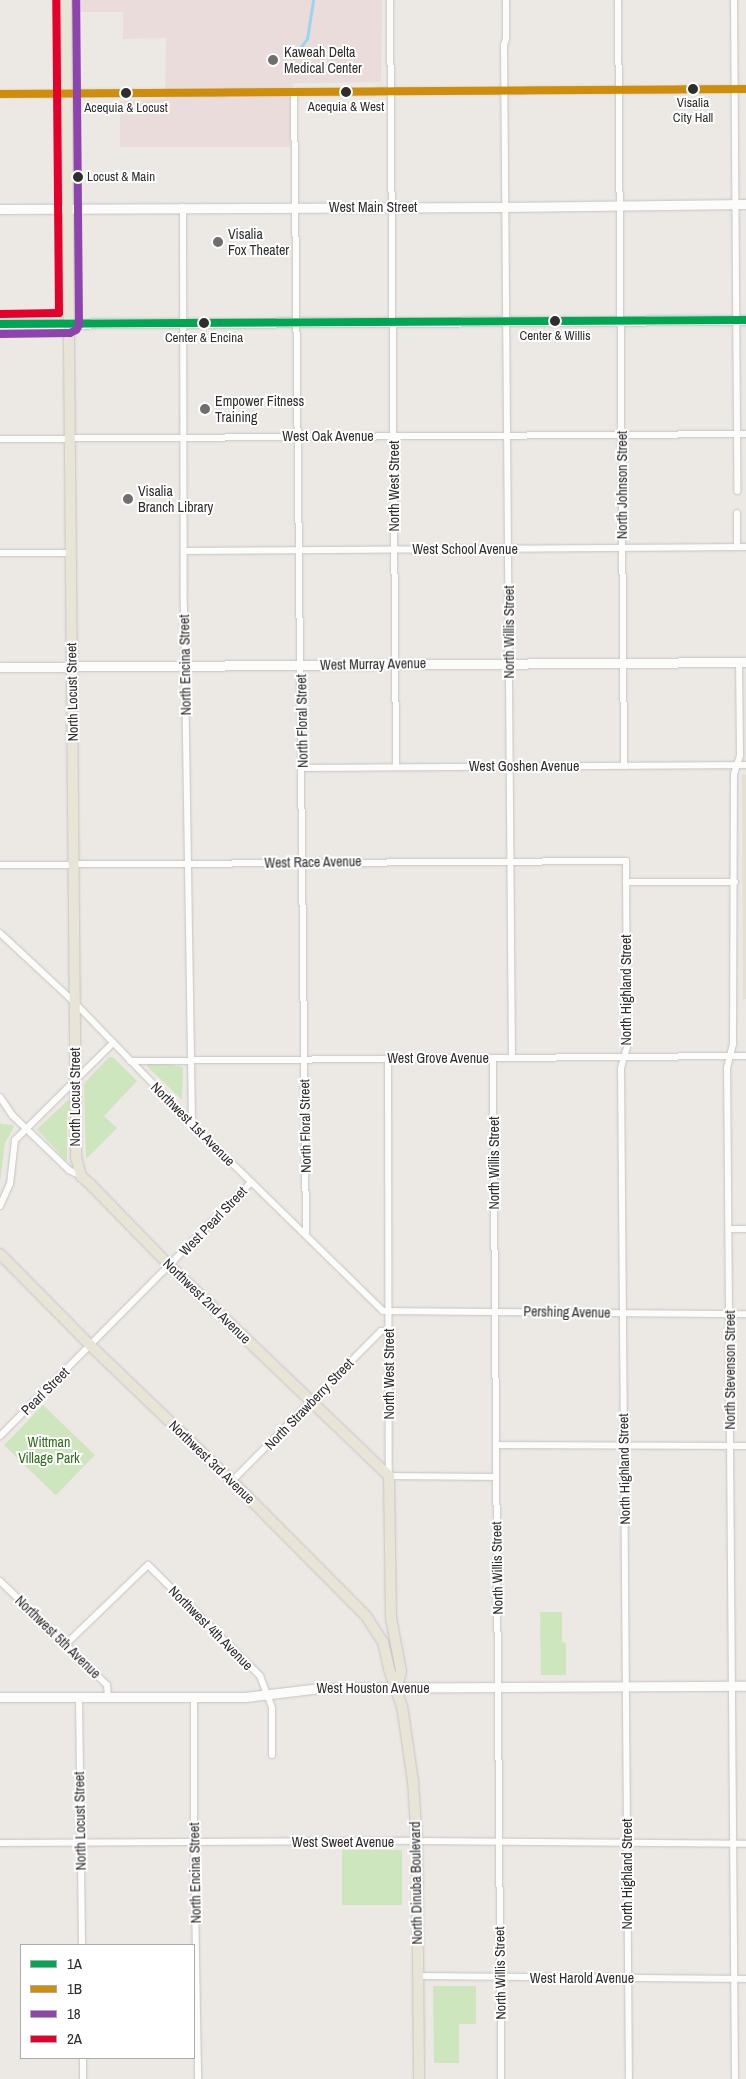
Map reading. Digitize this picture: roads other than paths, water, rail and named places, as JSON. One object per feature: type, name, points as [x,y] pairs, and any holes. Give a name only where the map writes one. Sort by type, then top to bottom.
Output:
[{"type":"main road","name":"North Locust Street","points":[[66,0],[69,323],[68,439],[71,553],[74,1002],[76,1157],[81,1176]]},
{"type":"main road","name":"Northwest 2nd Avenue","points":[[81,1176],[170,1265],[389,1476]]},
{"type":"main road","name":"Northwest 3rd Avenue","points":[[0,1254],[91,1346],[232,1481],[373,1624],[383,1642],[389,1669],[397,1688]]},
{"type":"main road","name":"North West Street","points":[[389,1476],[391,1618],[401,1671],[397,1688]]},
{"type":"main road","points":[[373,1624],[383,1627],[389,1623],[391,1618]]},
{"type":"main road","name":"North Dinuba Boulevard","points":[[397,1688],[408,1735],[417,1841],[419,2079]]},
{"type":"street","name":"North West Street","points":[[390,0],[392,322],[395,436],[396,766]]},
{"type":"street","name":"North Willis Street","points":[[506,0],[504,90],[512,1057]]},
{"type":"street","name":"North Johnson Street","points":[[618,0],[624,766]]},
{"type":"street","points":[[734,0],[737,491]]},
{"type":"street","points":[[0,94],[746,89]]},
{"type":"street","name":"North Floral Street","points":[[294,92],[303,768],[306,1234]]},
{"type":"street","name":"West Main Street","points":[[0,209],[746,204]]},
{"type":"street","name":"North Encina Street","points":[[182,207],[185,666],[192,1124]]},
{"type":"street","points":[[0,324],[746,320]]},
{"type":"street","name":"West Oak Avenue","points":[[0,439],[746,434]]},
{"type":"street","points":[[737,513],[737,547]]},
{"type":"street","name":"West School Avenue","points":[[184,551],[746,547]]},
{"type":"street","points":[[0,553],[71,553]]},
{"type":"street","name":"West Murray Avenue","points":[[0,667],[742,662]]},
{"type":"street","name":"North Stevenson Street","points":[[735,2079],[728,1068],[732,1056],[735,882],[734,774],[740,755],[742,662]]},
{"type":"street","name":"West Goshen Avenue","points":[[303,768],[746,765]]},
{"type":"street","name":"West Race Avenue","points":[[0,865],[511,860],[626,861]]},
{"type":"street","name":"North Highland Street","points":[[626,861],[627,1047],[621,1068],[628,2079]]},
{"type":"street","points":[[626,882],[735,882]]},
{"type":"street","name":"Northwest 1st Avenue","points":[[0,933],[74,1002],[192,1124],[383,1311],[388,1311]]},
{"type":"street","points":[[0,1206],[10,1184],[13,1146],[26,1127],[112,1043]]},
{"type":"street","name":"West Grove Avenue","points":[[130,1061],[746,1056]]},
{"type":"street","name":"North West Street","points":[[388,1058],[389,1476]]},
{"type":"street","name":"North Willis Street","points":[[493,1058],[501,2079]]},
{"type":"street","name":"Northwest 2nd Avenue","points":[[0,1097],[12,1115],[69,1170],[81,1176]]},
{"type":"street","name":"West Pearl Street","points":[[91,1346],[251,1182]]},
{"type":"street","points":[[729,1229],[746,1229]]},
{"type":"street","name":"Pershing Avenue","points":[[388,1311],[746,1314]]},
{"type":"street","name":"North Strawberry Street","points":[[232,1481],[381,1331],[388,1331]]},
{"type":"street","name":"Pearl Street","points":[[0,1436],[91,1346]]},
{"type":"street","points":[[496,1445],[746,1446]]},
{"type":"street","points":[[389,1476],[496,1477]]},
{"type":"street","name":"Northwest 4th Avenue","points":[[66,1644],[148,1565],[260,1676],[272,1708],[272,1755]]},
{"type":"street","name":"Northwest 5th Avenue","points":[[0,1580],[107,1685],[108,1697]]},
{"type":"street","name":"West Houston Avenue","points":[[0,1697],[194,1697],[268,1694],[320,1688],[746,1686]]},
{"type":"street","name":"North Locust Street","points":[[79,1697],[82,1944]]},
{"type":"street","name":"North Encina Street","points":[[194,1697],[194,1842],[198,2079]]},
{"type":"street","name":"West Sweet Avenue","points":[[0,1843],[417,1841],[746,1844]]},
{"type":"street","name":"West Harold Avenue","points":[[418,1976],[746,1979]]},
{"type":"street","points":[[83,2059],[83,2079]]},
{"type":"waterway","points":[[293,57],[307,39],[313,0]]},
{"type":"place","name":"Kaweah Delta Medical Center","points":[[273,60]]},
{"type":"place","name":"Visalia City Hall","points":[[693,89]]},
{"type":"place","name":"Acequia & West","points":[[346,92]]},
{"type":"place","name":"Acequia & Locust","points":[[126,93]]},
{"type":"place","name":"Locust & Main","points":[[78,177]]},
{"type":"place","name":"Visalia Fox Theater","points":[[218,242]]},
{"type":"place","name":"Center & Willis","points":[[555,321]]},
{"type":"place","name":"Center & Encina","points":[[204,323]]},
{"type":"place","name":"Empower Fitness Training","points":[[205,409]]},
{"type":"place","name":"Visalia Branch Library","points":[[128,499]]},
{"type":"park label","name":"Wittman Village Park","points":[[49,1450]]}]
